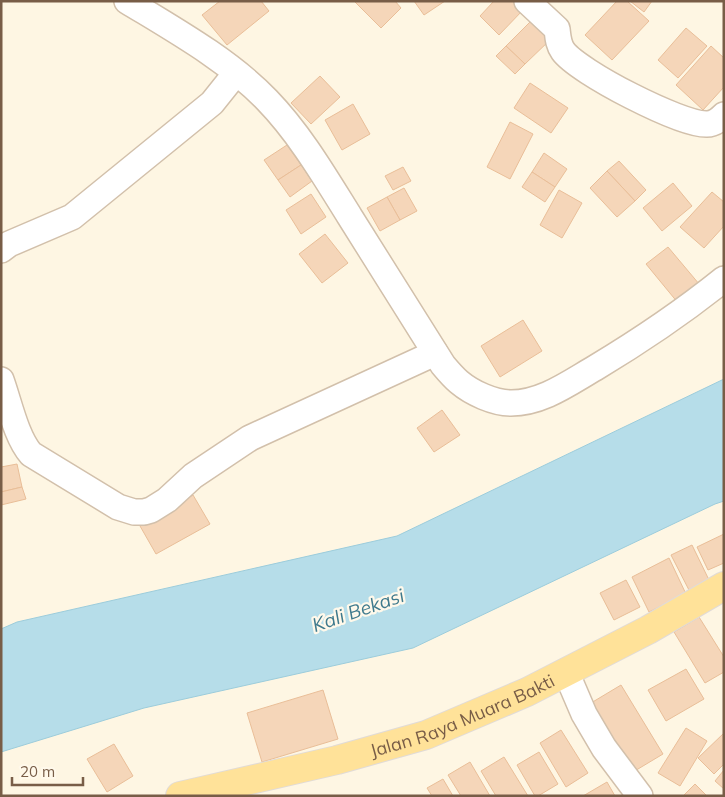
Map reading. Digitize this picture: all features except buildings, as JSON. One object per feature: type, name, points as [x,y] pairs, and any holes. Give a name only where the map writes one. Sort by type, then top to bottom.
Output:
[{"type":"main road","name":"Jalan Raya Muara Bakti","points":[[180,796],[247,789],[337,760],[426,735],[527,692],[648,630],[724,586]]},
{"type":"street","points":[[127,1],[236,73],[266,100],[307,151],[443,365],[459,382],[474,392],[495,400],[510,403],[527,402],[546,396],[635,344],[724,279]]},
{"type":"street","points":[[527,1],[557,29],[558,43],[564,53],[584,70],[675,116],[708,124],[718,121],[724,115]]},
{"type":"street","points":[[1,250],[9,244],[72,217],[212,103],[236,73]]},
{"type":"street","points":[[1,380],[25,448],[31,454],[118,507],[144,512],[152,510],[167,500],[193,476],[250,438],[436,353]]},
{"type":"street","points":[[566,672],[584,714],[604,748],[640,796]]},
{"type":"water","name":"Kali Bekasi","points":[[724,379],[724,501],[413,648],[144,708],[1,752],[1,629],[17,622],[397,536]]}]
